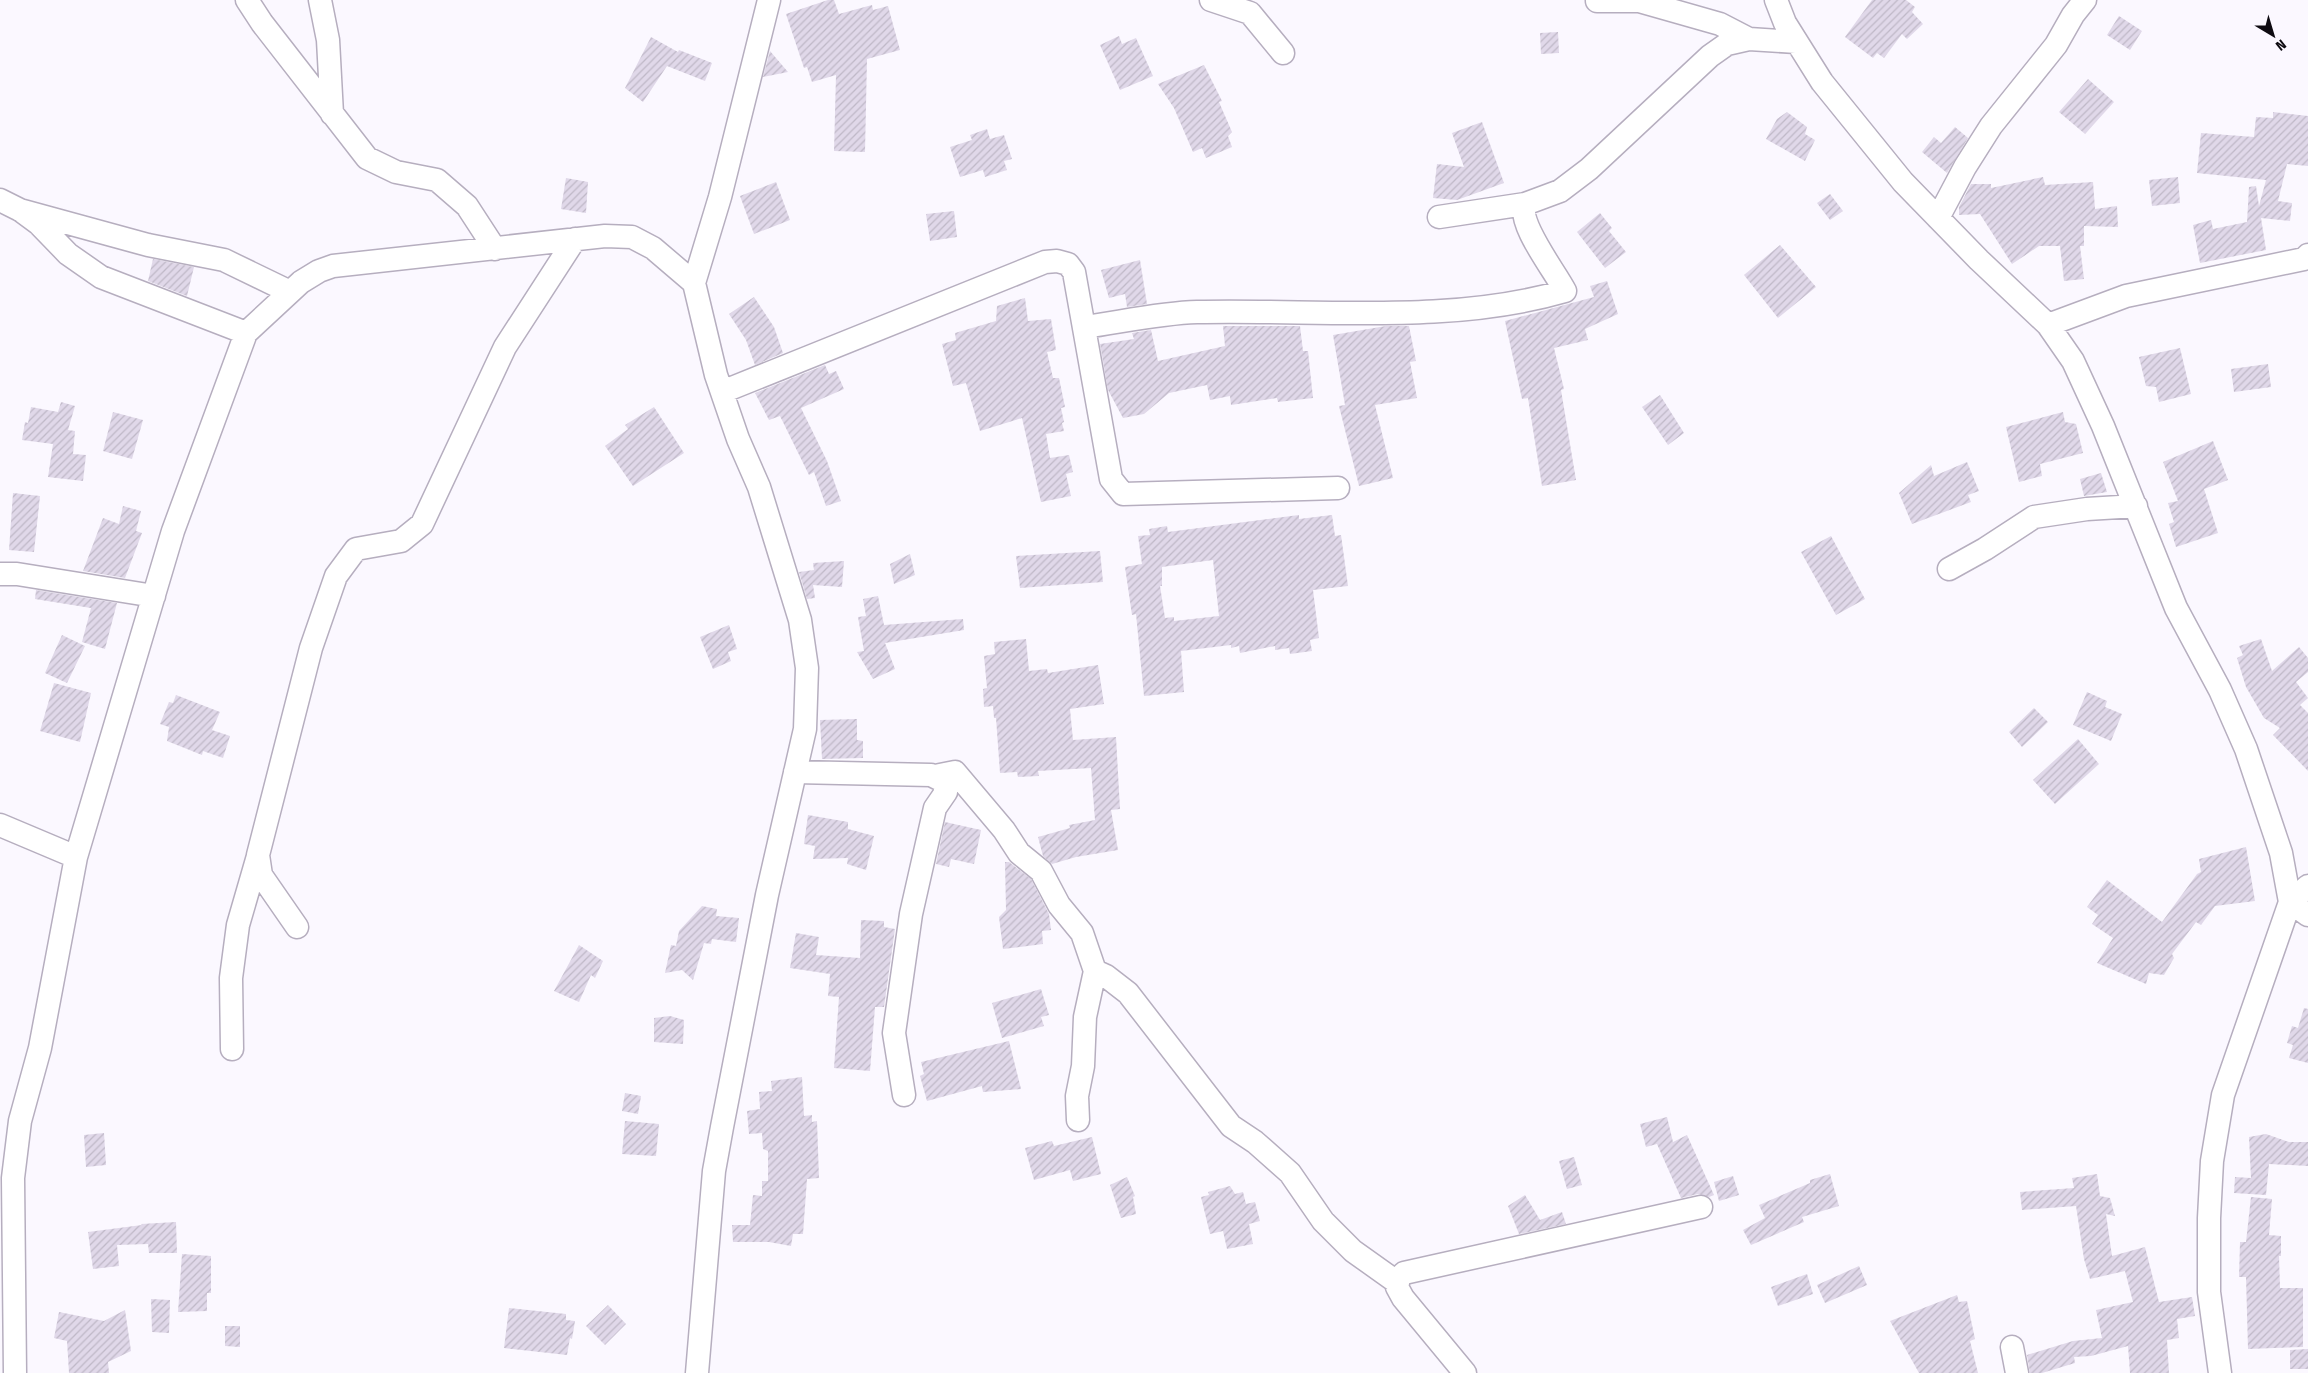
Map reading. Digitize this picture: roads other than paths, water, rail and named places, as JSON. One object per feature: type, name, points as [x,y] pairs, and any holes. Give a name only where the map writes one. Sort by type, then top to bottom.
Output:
[{"type":"street","points":[[247,0],[262,23],[367,158],[396,172],[437,180],[467,206],[495,249]]},
{"type":"street","points":[[320,0],[328,40],[332,114]]},
{"type":"street","points":[[697,1373],[714,1172],[742,1018],[804,729],[807,668],[800,620],[759,487],[722,392],[694,283],[720,197],[769,0]]},
{"type":"street","points":[[1211,0],[1250,13],[1283,53]]},
{"type":"street","points":[[1597,0],[1639,1],[1720,24],[1749,39]]},
{"type":"street","points":[[1776,0],[1785,23],[1822,82],[1903,182],[1979,260],[2048,325],[2072,362],[2103,426],[2176,608],[2220,690],[2246,749],[2281,853],[2290,902],[2308,915]]},
{"type":"street","points":[[1938,218],[1965,167],[1991,126],[2056,45],[2085,0]]},
{"type":"street","points":[[1439,217],[1525,204],[1560,190],[1627,135],[1710,56],[1727,44],[1749,39],[1796,42]]},
{"type":"street","points":[[1085,327],[1195,312],[1330,311],[1382,314],[1480,308],[1566,291],[1554,269],[1533,240],[1522,211],[1525,204]]},
{"type":"street","points":[[10,205],[148,245],[224,260],[290,292]]},
{"type":"street","points":[[10,205],[38,224],[68,254],[101,277],[246,333]]},
{"type":"street","points":[[15,1373],[13,1178],[20,1121],[40,1048],[76,857],[173,531],[246,333],[290,292],[319,271],[333,266],[605,236],[632,237],[653,248],[694,283]]},
{"type":"street","points":[[232,1049],[231,978],[238,925],[258,856],[312,648],[336,576],[356,549],[401,541],[422,524],[505,347],[575,239]]},
{"type":"street","points":[[2048,325],[2126,296],[2304,259],[2308,255]]},
{"type":"street","points":[[722,392],[1045,262],[1057,261],[1068,264],[1074,272],[1111,479],[1123,494],[1338,488]]},
{"type":"street","points":[[1949,569],[1985,550],[2034,518],[2086,509],[2136,506]]},
{"type":"street","points":[[0,574],[17,574],[154,596]]},
{"type":"street","points":[[795,772],[935,776],[955,772],[1004,830],[1019,852],[1041,871],[1059,905],[1082,933],[1095,971],[1085,1016],[1083,1066],[1077,1096],[1078,1120]]},
{"type":"street","points":[[904,1095],[894,1033],[910,914],[935,808],[946,792],[946,786],[935,776]]},
{"type":"street","points":[[0,826],[76,857]]},
{"type":"street","points":[[258,856],[261,875],[297,926]]},
{"type":"street","points":[[2220,1373],[2209,1292],[2209,1218],[2212,1161],[2223,1095],[2290,902],[2308,886]]},
{"type":"street","points":[[1095,971],[1106,976],[1128,993],[1231,1126],[1255,1142],[1290,1173],[1323,1221],[1353,1251],[1398,1283]]},
{"type":"street","points":[[1465,1373],[1402,1298],[1397,1287],[1399,1278],[1404,1273],[1701,1207]]},
{"type":"street","points":[[2012,1347],[2018,1373]]}]
